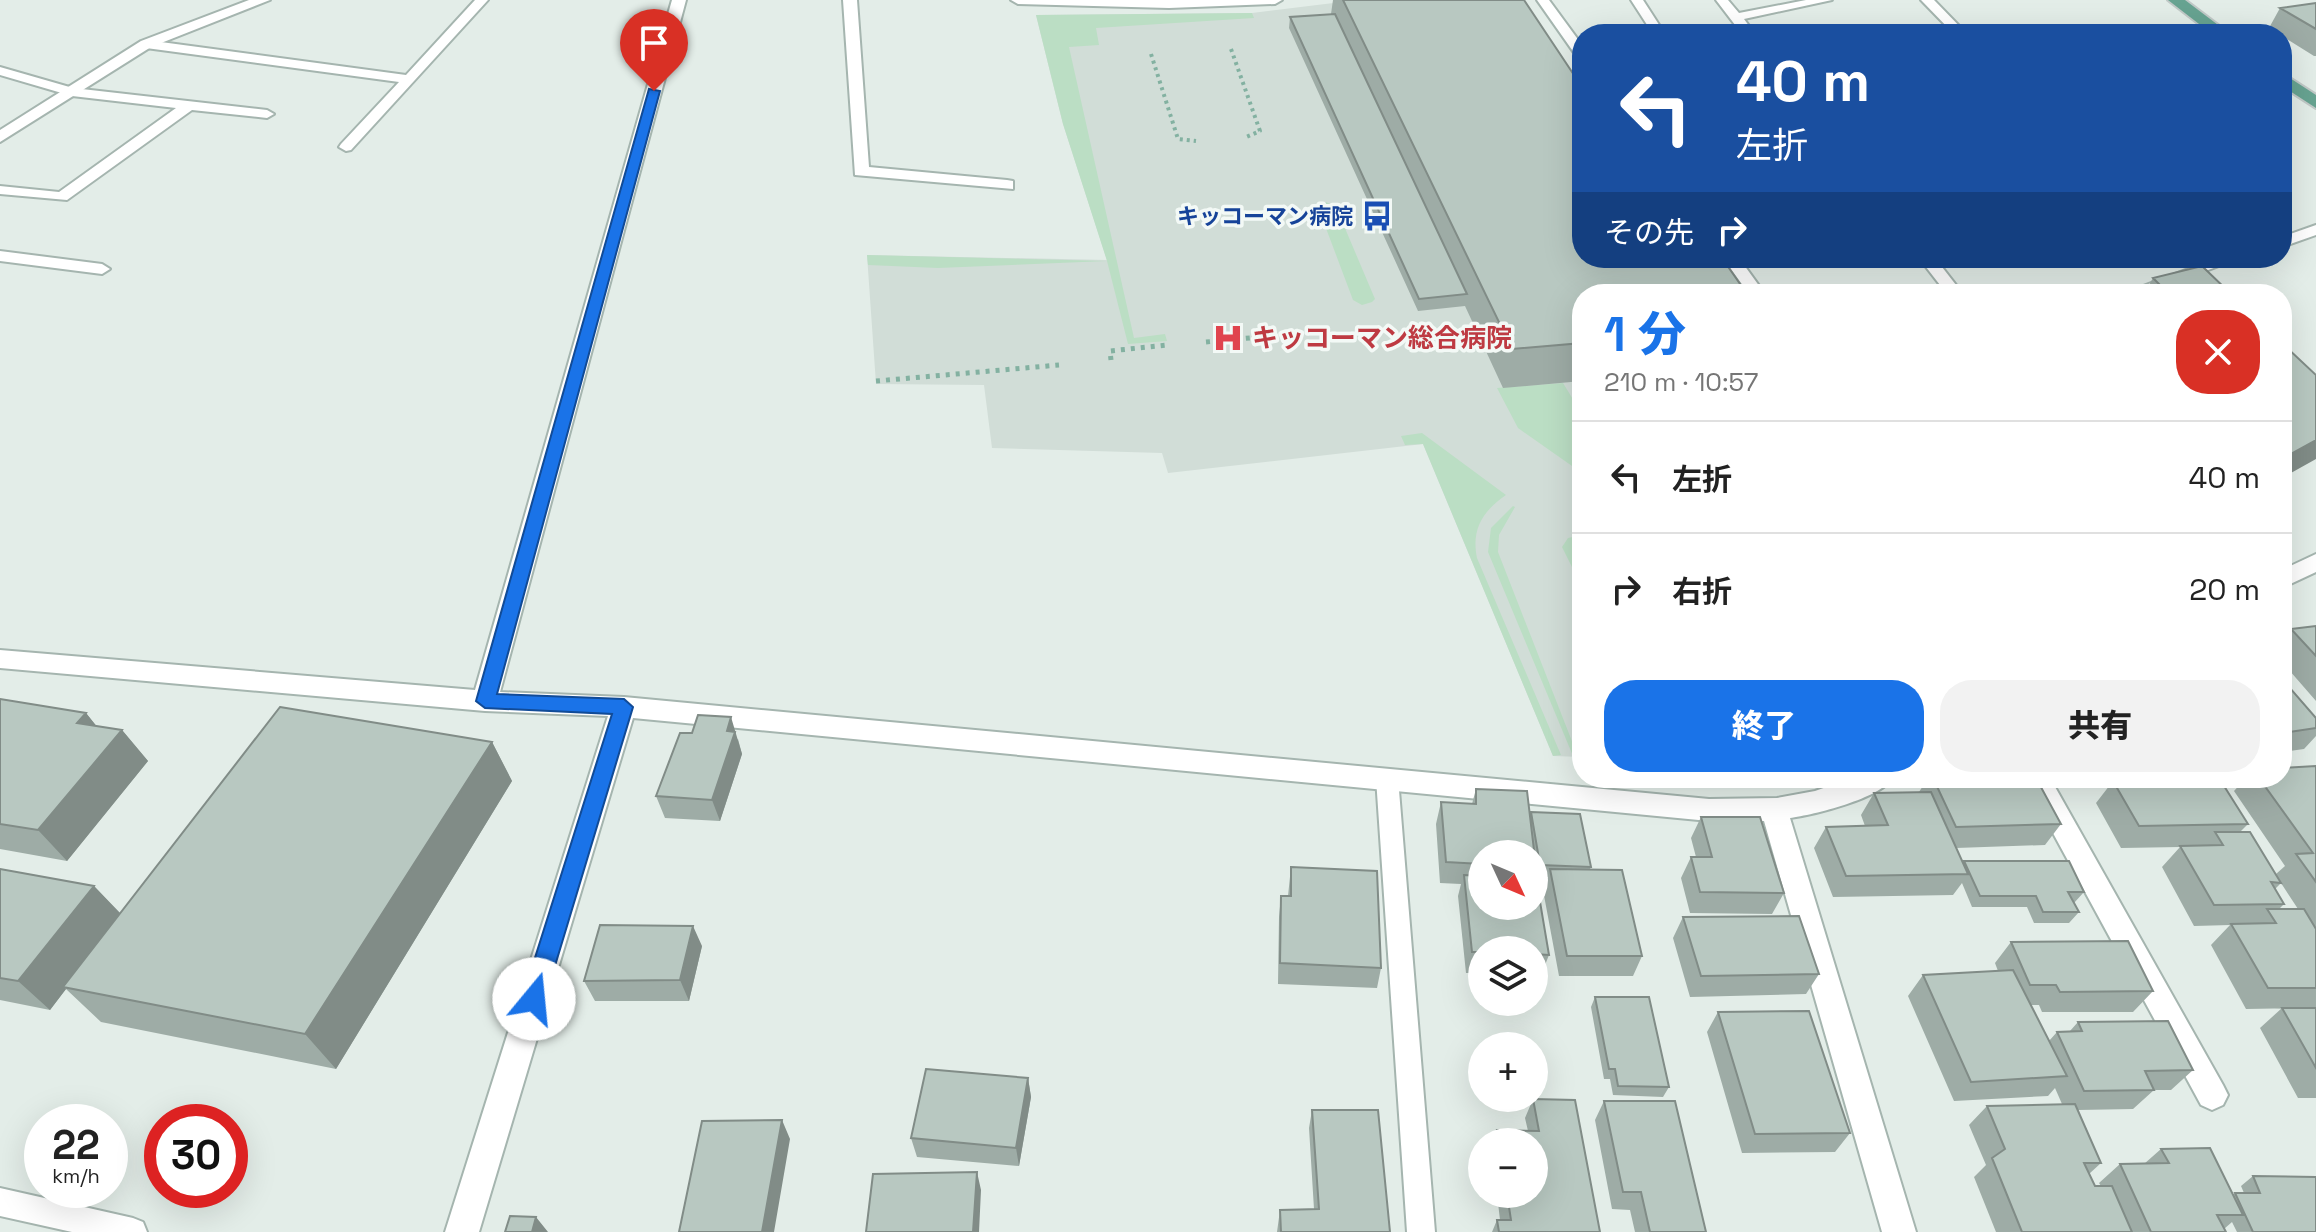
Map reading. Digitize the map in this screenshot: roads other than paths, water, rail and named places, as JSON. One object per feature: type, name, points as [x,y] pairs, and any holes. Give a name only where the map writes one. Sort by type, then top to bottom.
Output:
[{"type":"main road","points":[[2175,0],[2208,24]]},
{"type":"main road","points":[[2292,85],[2316,103]]},
{"type":"street","points":[[0,137],[146,44],[263,0]]},
{"type":"street","points":[[485,701],[679,0]]},
{"type":"street","points":[[850,0],[861,171],[1007,185]]},
{"type":"street","points":[[1018,0],[1169,4],[1275,0]]},
{"type":"street","points":[[2292,575],[2316,562]]},
{"type":"street","points":[[0,659],[485,701],[624,707],[1709,810],[1775,812],[1829,801],[1857,788]]},
{"type":"street","points":[[462,1232],[624,707]]},
{"type":"street","points":[[2042,788],[2212,1095]]},
{"type":"street","points":[[1775,812],[1899,1232]]},
{"type":"lane","points":[[346,147],[482,0]]},
{"type":"lane","points":[[1543,0],[1572,40]]},
{"type":"lane","points":[[1637,0],[1653,24]]},
{"type":"lane","points":[[1722,0],[1741,24]]},
{"type":"lane","points":[[1736,17],[1826,0]]},
{"type":"lane","points":[[1927,0],[1951,24]]},
{"type":"lane","points":[[146,44],[409,79]]},
{"type":"lane","points":[[0,71],[72,92],[267,114]]},
{"type":"lane","points":[[0,190],[62,197],[189,105]]},
{"type":"lane","points":[[2292,238],[2316,230]]},
{"type":"lane","points":[[0,256],[102,269]]},
{"type":"lane","points":[[1935,268],[1947,284]]},
{"type":"lane","points":[[2156,284],[2188,272]]},
{"type":"lane","points":[[1387,778],[1421,1232]]},
{"type":"lane","points":[[0,1202],[133,1232]]},
{"type":"place","name":"キッコーマン病院","points":[[1377,216]]},
{"type":"place","name":"キッコーマン総合病院","points":[[1228,338]]}]
